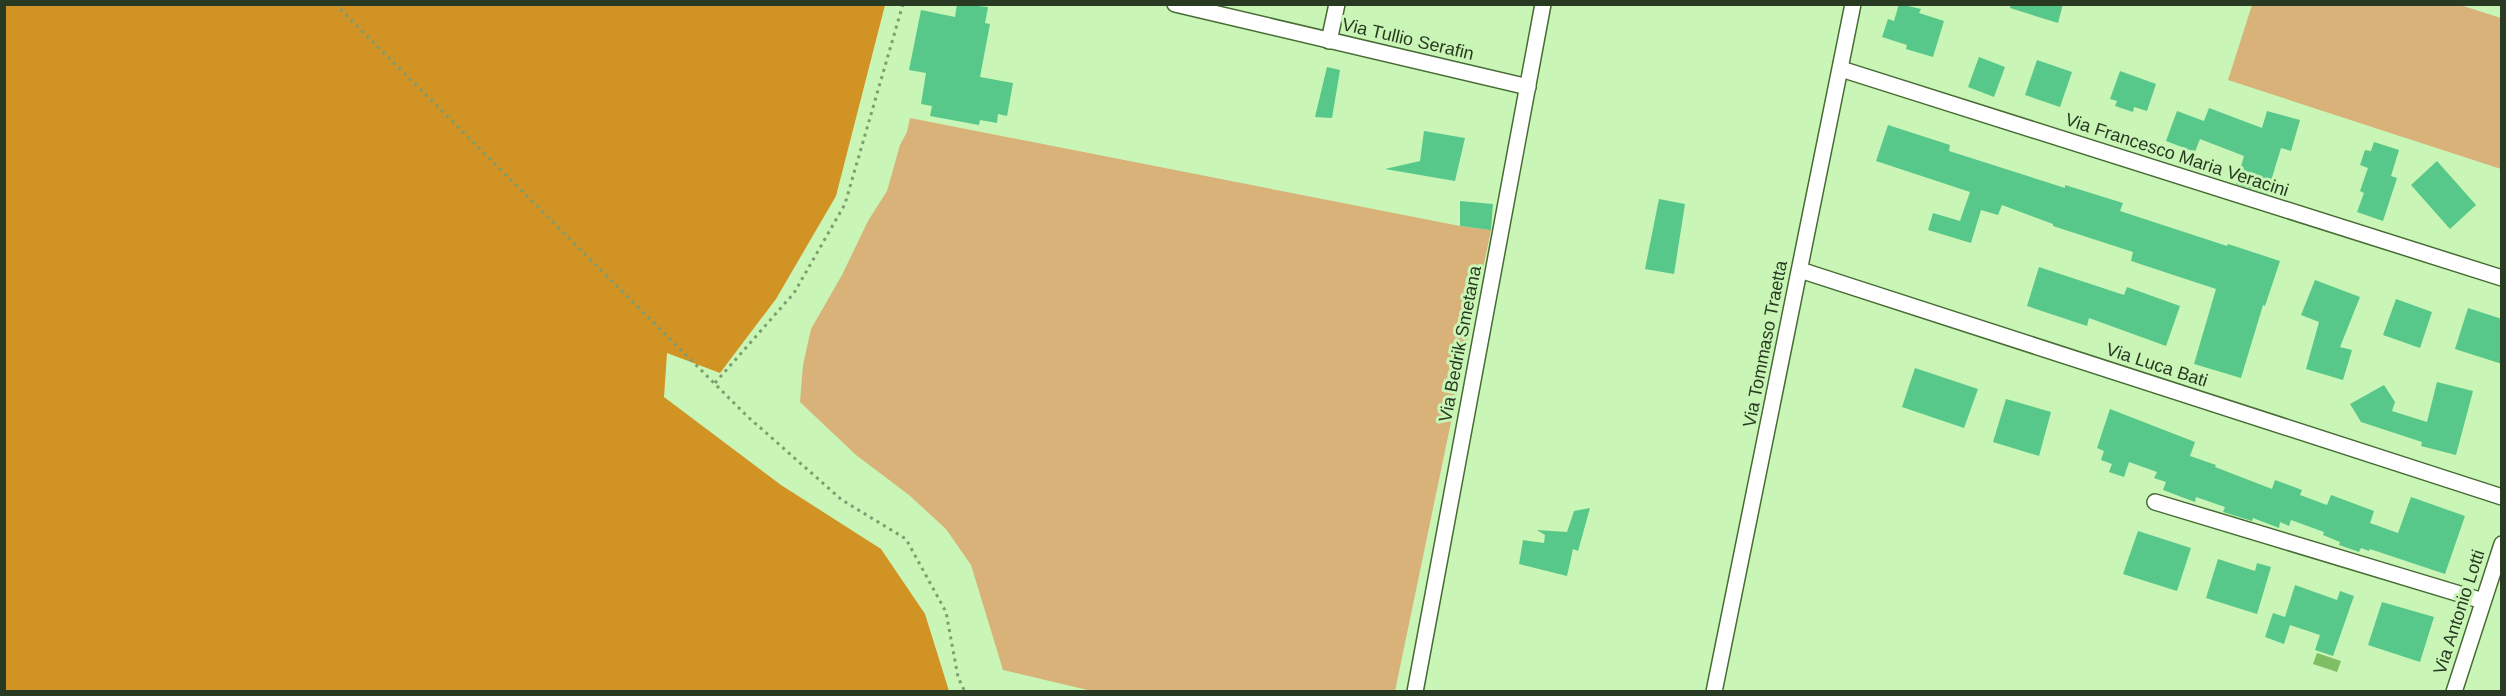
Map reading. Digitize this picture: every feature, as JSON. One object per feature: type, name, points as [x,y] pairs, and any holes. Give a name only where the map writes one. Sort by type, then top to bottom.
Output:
[{"type":"street","name":"Via Tullio Serafin","points":[[1175,4],[1528,87]]},
{"type":"street","points":[[1329,41],[1337,4]]},
{"type":"street","name":"Via Bedrik Smetana","points":[[1415,692],[1544,4]]},
{"type":"street","name":"Via Tommaso Traetta","points":[[1714,692],[1853,4]]},
{"type":"street","name":"Via Francesco Maria Veracini","points":[[1841,69],[2502,278]]},
{"type":"street","name":"Via Luca Bati","points":[[1800,270],[2502,497]]},
{"type":"street","points":[[2155,501],[2483,601]]},
{"type":"street","name":"Via Antonio Lotti","points":[[2454,692],[2502,544]]},
{"type":"path","points":[[335,4],[747,416],[842,500],[906,539],[946,612],[958,677],[965,692]]},
{"type":"path","points":[[715,383],[794,293],[845,204],[903,4]]},
{"type":"shaded area","points":[[4,5],[885,5],[836,196],[776,299],[720,373],[667,353],[664,397],[781,485],[881,549],[925,614],[949,691],[5,691]]},
{"type":"shaded area","points":[[2252,5],[2460,5],[2501,18],[2501,169],[2228,80]]},
{"type":"shaded area","points":[[910,118],[1460,226],[1491,230],[1395,691],[1096,692],[1003,670],[971,565],[946,529],[909,495],[856,455],[800,402],[803,365],[811,329],[842,275],[868,221],[887,191]]},
{"type":"shaded area","points":[[2317,653],[2341,661],[2337,672],[2313,664]]},
{"type":"building","points":[[957,4],[988,7],[985,23],[990,24],[980,77],[1013,83],[1007,116],[998,114],[997,123],[980,120],[979,125],[930,116],[932,106],[921,104],[926,73],[909,70],[921,10],[955,17]]},
{"type":"building","points":[[1899,4],[1921,9],[1919,13],[1944,21],[1933,57],[1906,49],[1907,45],[1882,37],[1888,19],[1894,21]]},
{"type":"building","points":[[2011,4],[2063,4],[2058,23],[2010,8]]},
{"type":"building","points":[[1979,57],[2005,67],[1994,97],[1968,87]]},
{"type":"building","points":[[2037,60],[2072,72],[2060,107],[2025,95]]},
{"type":"building","points":[[1327,67],[1340,70],[1332,118],[1315,117]]},
{"type":"building","points":[[2120,71],[2156,84],[2147,111],[2134,107],[2133,112],[2115,106],[2117,101],[2110,99]]},
{"type":"building","points":[[2209,108],[2262,128],[2267,111],[2300,120],[2291,151],[2281,148],[2267,194],[2236,184],[2244,156],[2200,139],[2195,152],[2166,141],[2177,111],[2204,121]]},
{"type":"building","points":[[1888,125],[1950,145],[1949,151],[2065,188],[2065,185],[2123,203],[2120,211],[2280,261],[2265,306],[2263,305],[2241,378],[2194,364],[2216,289],[2131,261],[2133,252],[2053,226],[2053,224],[2002,205],[1998,215],[1981,210],[1971,243],[1928,230],[1933,213],[1960,221],[1970,192],[1876,161]]},
{"type":"building","points":[[1424,131],[1465,138],[1455,181],[1385,169],[1420,161]]},
{"type":"building","points":[[2374,142],[2399,150],[2391,176],[2397,178],[2383,221],[2357,212],[2364,193],[2360,191],[2368,168],[2360,165],[2365,150],[2371,151]]},
{"type":"building","points":[[2437,161],[2476,205],[2450,229],[2411,185]]},
{"type":"building","points":[[1659,199],[1685,204],[1674,274],[1645,269]]},
{"type":"building","points":[[1460,201],[1493,204],[1491,230],[1460,226]]},
{"type":"building","points":[[2039,267],[2124,295],[2127,287],[2180,306],[2166,346],[2089,318],[2087,326],[2027,306]]},
{"type":"building","points":[[2315,280],[2360,297],[2340,347],[2352,350],[2343,380],[2306,369],[2319,322],[2301,315]]},
{"type":"building","points":[[2396,299],[2432,312],[2420,348],[2383,335]]},
{"type":"building","points":[[2468,308],[2502,319],[2502,364],[2455,349]]},
{"type":"building","points":[[1915,368],[1978,389],[1964,428],[1902,407]]},
{"type":"building","points":[[2437,382],[2473,391],[2456,455],[2421,446],[2422,442],[2361,422],[2350,404],[2384,385],[2395,402],[2392,411],[2427,422]]},
{"type":"building","points":[[2006,399],[2051,412],[2039,456],[1993,442]]},
{"type":"building","points":[[2110,409],[2195,442],[2190,456],[2216,465],[2215,467],[2272,489],[2275,480],[2302,490],[2300,495],[2327,505],[2331,495],[2374,511],[2370,523],[2398,533],[2411,497],[2465,516],[2445,574],[2370,549],[2369,551],[2361,548],[2359,552],[2339,545],[2340,542],[2323,535],[2324,532],[2291,520],[2289,526],[2280,522],[2279,528],[2253,518],[2252,521],[2223,512],[2225,507],[2196,497],[2195,502],[2163,490],[2166,482],[2154,478],[2157,472],[2129,462],[2124,477],[2109,472],[2112,464],[2101,460],[2104,451],[2097,448]]},
{"type":"building","points":[[1590,508],[1578,551],[1573,549],[1567,576],[1519,564],[1523,540],[1544,543],[1545,535],[1537,530],[1567,532],[1574,511]]},
{"type":"building","points":[[2138,531],[2191,548],[2177,591],[2123,574]]},
{"type":"building","points":[[2218,559],[2255,571],[2257,563],[2271,567],[2257,614],[2206,598]]},
{"type":"building","points":[[2295,585],[2337,600],[2340,591],[2354,596],[2333,656],[2315,650],[2320,635],[2290,625],[2284,644],[2265,637],[2273,613],[2285,617]]},
{"type":"building","points":[[2382,602],[2434,617],[2420,662],[2368,645]]}]
